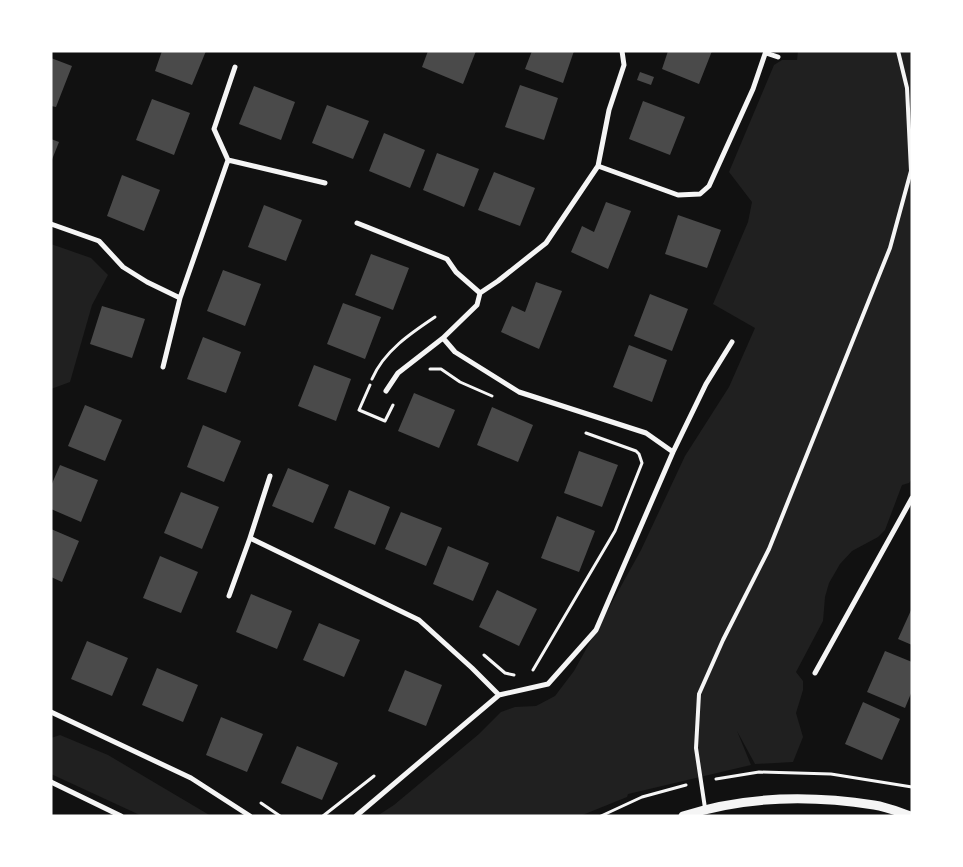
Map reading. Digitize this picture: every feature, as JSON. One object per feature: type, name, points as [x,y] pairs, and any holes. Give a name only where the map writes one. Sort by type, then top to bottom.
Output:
[{"type":"street","points":[[386,391],[398,373],[443,338],[477,305],[480,293],[546,243],[598,166],[609,110],[624,65],[622,51]]},
{"type":"street","points":[[598,166],[678,194],[700,194],[709,186],[753,89],[766,52],[778,57]]},
{"type":"street","points":[[163,367],[180,298],[228,160],[214,129],[235,67]]},
{"type":"street","points":[[228,160],[325,183]]},
{"type":"street","points":[[357,223],[446,259],[456,272],[480,293]]},
{"type":"street","points":[[51,224],[99,241],[123,267],[147,282],[180,298]]},
{"type":"street","points":[[443,338],[454,352],[520,392],[646,433],[673,452]]},
{"type":"street","points":[[356,816],[499,695],[548,684],[596,630],[673,452],[706,384],[732,342]]},
{"type":"street","points":[[229,596],[270,476]]},
{"type":"street","points":[[815,673],[912,498]]},
{"type":"street","points":[[250,538],[419,620],[499,695]]},
{"type":"street","points":[[51,712],[191,778],[250,816]]},
{"type":"street","points":[[51,782],[120,816]]},
{"type":"street","points":[[683,816],[705,808],[753,800],[819,799],[876,805],[911,816]]},
{"type":"lane","points":[[705,808],[696,748],[699,694],[723,640],[769,549],[890,248],[911,171],[907,88],[898,51]]},
{"type":"path","points":[[397,397],[385,421],[359,410],[377,368],[401,341],[436,317]]},
{"type":"path","points":[[427,368],[441,369],[460,382],[500,400]]},
{"type":"path","points":[[528,672],[535,669],[615,532],[642,463],[636,451],[585,432]]},
{"type":"path","points":[[484,654],[505,673],[520,676]]},
{"type":"shaded area","points":[[798,51],[911,51],[912,479],[909,483],[902,485],[885,530],[878,537],[852,551],[840,564],[829,583],[825,597],[823,621],[796,672],[803,681],[803,690],[796,713],[803,737],[793,762],[755,764],[737,731],[751,765],[628,794],[627,797],[580,816],[377,816],[394,805],[479,734],[501,712],[515,707],[536,706],[555,696],[574,671],[641,550],[685,456],[729,387],[755,328],[713,304],[748,222],[752,202],[729,172],[774,65],[782,60],[797,60]]},
{"type":"shaded area","points":[[51,244],[91,258],[108,275],[92,305],[70,382],[51,389]]},
{"type":"shaded area","points":[[60,735],[108,755],[211,816],[142,816],[51,774],[51,738]]},
{"type":"building","points":[[162,51],[206,51],[192,85],[155,71]]},
{"type":"building","points":[[428,51],[476,51],[463,84],[422,67]]},
{"type":"building","points":[[532,51],[574,51],[563,83],[525,69]]},
{"type":"building","points":[[668,51],[712,51],[699,84],[662,69]]},
{"type":"building","points":[[51,58],[72,66],[56,107],[51,106]]},
{"type":"building","points":[[640,72],[654,77],[651,85],[637,80]]},
{"type":"building","points":[[520,85],[558,98],[544,140],[505,127]]},
{"type":"building","points":[[254,86],[295,102],[281,140],[239,124]]},
{"type":"building","points":[[152,99],[190,113],[174,155],[136,140]]},
{"type":"building","points":[[643,101],[685,117],[670,155],[629,139]]},
{"type":"building","points":[[327,105],[369,121],[353,159],[312,143]]},
{"type":"building","points":[[384,133],[425,150],[410,188],[369,171]]},
{"type":"building","points":[[51,139],[59,142],[51,162]]},
{"type":"building","points":[[437,153],[479,169],[464,207],[423,190]]},
{"type":"building","points":[[494,172],[535,188],[520,226],[478,210]]},
{"type":"building","points":[[122,175],[160,190],[144,231],[107,216]]},
{"type":"building","points":[[606,202],[631,211],[608,269],[571,252],[582,226],[594,232]]},
{"type":"building","points":[[264,205],[302,220],[286,261],[248,247]]},
{"type":"building","points":[[678,215],[721,230],[707,268],[665,254]]},
{"type":"building","points":[[371,254],[409,268],[393,310],[355,295]]},
{"type":"building","points":[[223,270],[261,284],[245,326],[207,311]]},
{"type":"building","points":[[536,282],[562,291],[539,349],[501,332],[512,306],[525,312]]},
{"type":"building","points":[[650,294],[688,309],[672,351],[634,336]]},
{"type":"building","points":[[343,303],[381,317],[365,359],[327,344]]},
{"type":"building","points":[[102,306],[145,319],[132,358],[90,344]]},
{"type":"building","points":[[203,337],[241,352],[226,393],[187,379]]},
{"type":"building","points":[[629,345],[667,360],[652,402],[613,387]]},
{"type":"building","points":[[314,365],[351,379],[336,421],[298,406]]},
{"type":"building","points":[[414,393],[455,410],[439,448],[398,431]]},
{"type":"building","points":[[85,405],[122,420],[105,461],[68,446]]},
{"type":"building","points":[[492,407],[533,425],[518,462],[477,445]]},
{"type":"building","points":[[203,425],[241,441],[224,482],[187,467]]},
{"type":"building","points":[[579,451],[618,465],[602,507],[564,493]]},
{"type":"building","points":[[60,465],[98,480],[81,522],[51,509],[51,486]]},
{"type":"building","points":[[288,468],[329,485],[313,523],[272,506]]},
{"type":"building","points":[[349,490],[390,507],[375,545],[334,528]]},
{"type":"building","points":[[181,492],[219,507],[202,549],[164,533]]},
{"type":"building","points":[[401,512],[442,528],[426,566],[385,549]]},
{"type":"building","points":[[557,516],[595,531],[579,572],[541,558]]},
{"type":"building","points":[[51,529],[79,541],[62,582],[51,577]]},
{"type":"building","points":[[448,546],[489,563],[473,601],[433,584]]},
{"type":"building","points":[[160,556],[198,572],[181,613],[143,598]]},
{"type":"building","points":[[497,590],[537,609],[519,646],[479,627]]},
{"type":"building","points":[[251,594],[292,611],[277,649],[236,632]]},
{"type":"building","points":[[912,608],[912,645],[898,639]]},
{"type":"building","points":[[319,623],[360,640],[344,677],[303,660]]},
{"type":"building","points":[[87,641],[128,658],[112,696],[71,679]]},
{"type":"building","points":[[885,651],[912,662],[912,691],[905,708],[867,692]]},
{"type":"building","points":[[157,668],[198,685],[183,722],[142,705]]},
{"type":"building","points":[[405,670],[442,685],[426,726],[388,711]]},
{"type":"building","points":[[863,702],[900,719],[882,760],[845,744]]},
{"type":"building","points":[[221,717],[263,734],[247,772],[206,755]]},
{"type":"building","points":[[297,746],[338,763],[322,800],[281,783]]}]
